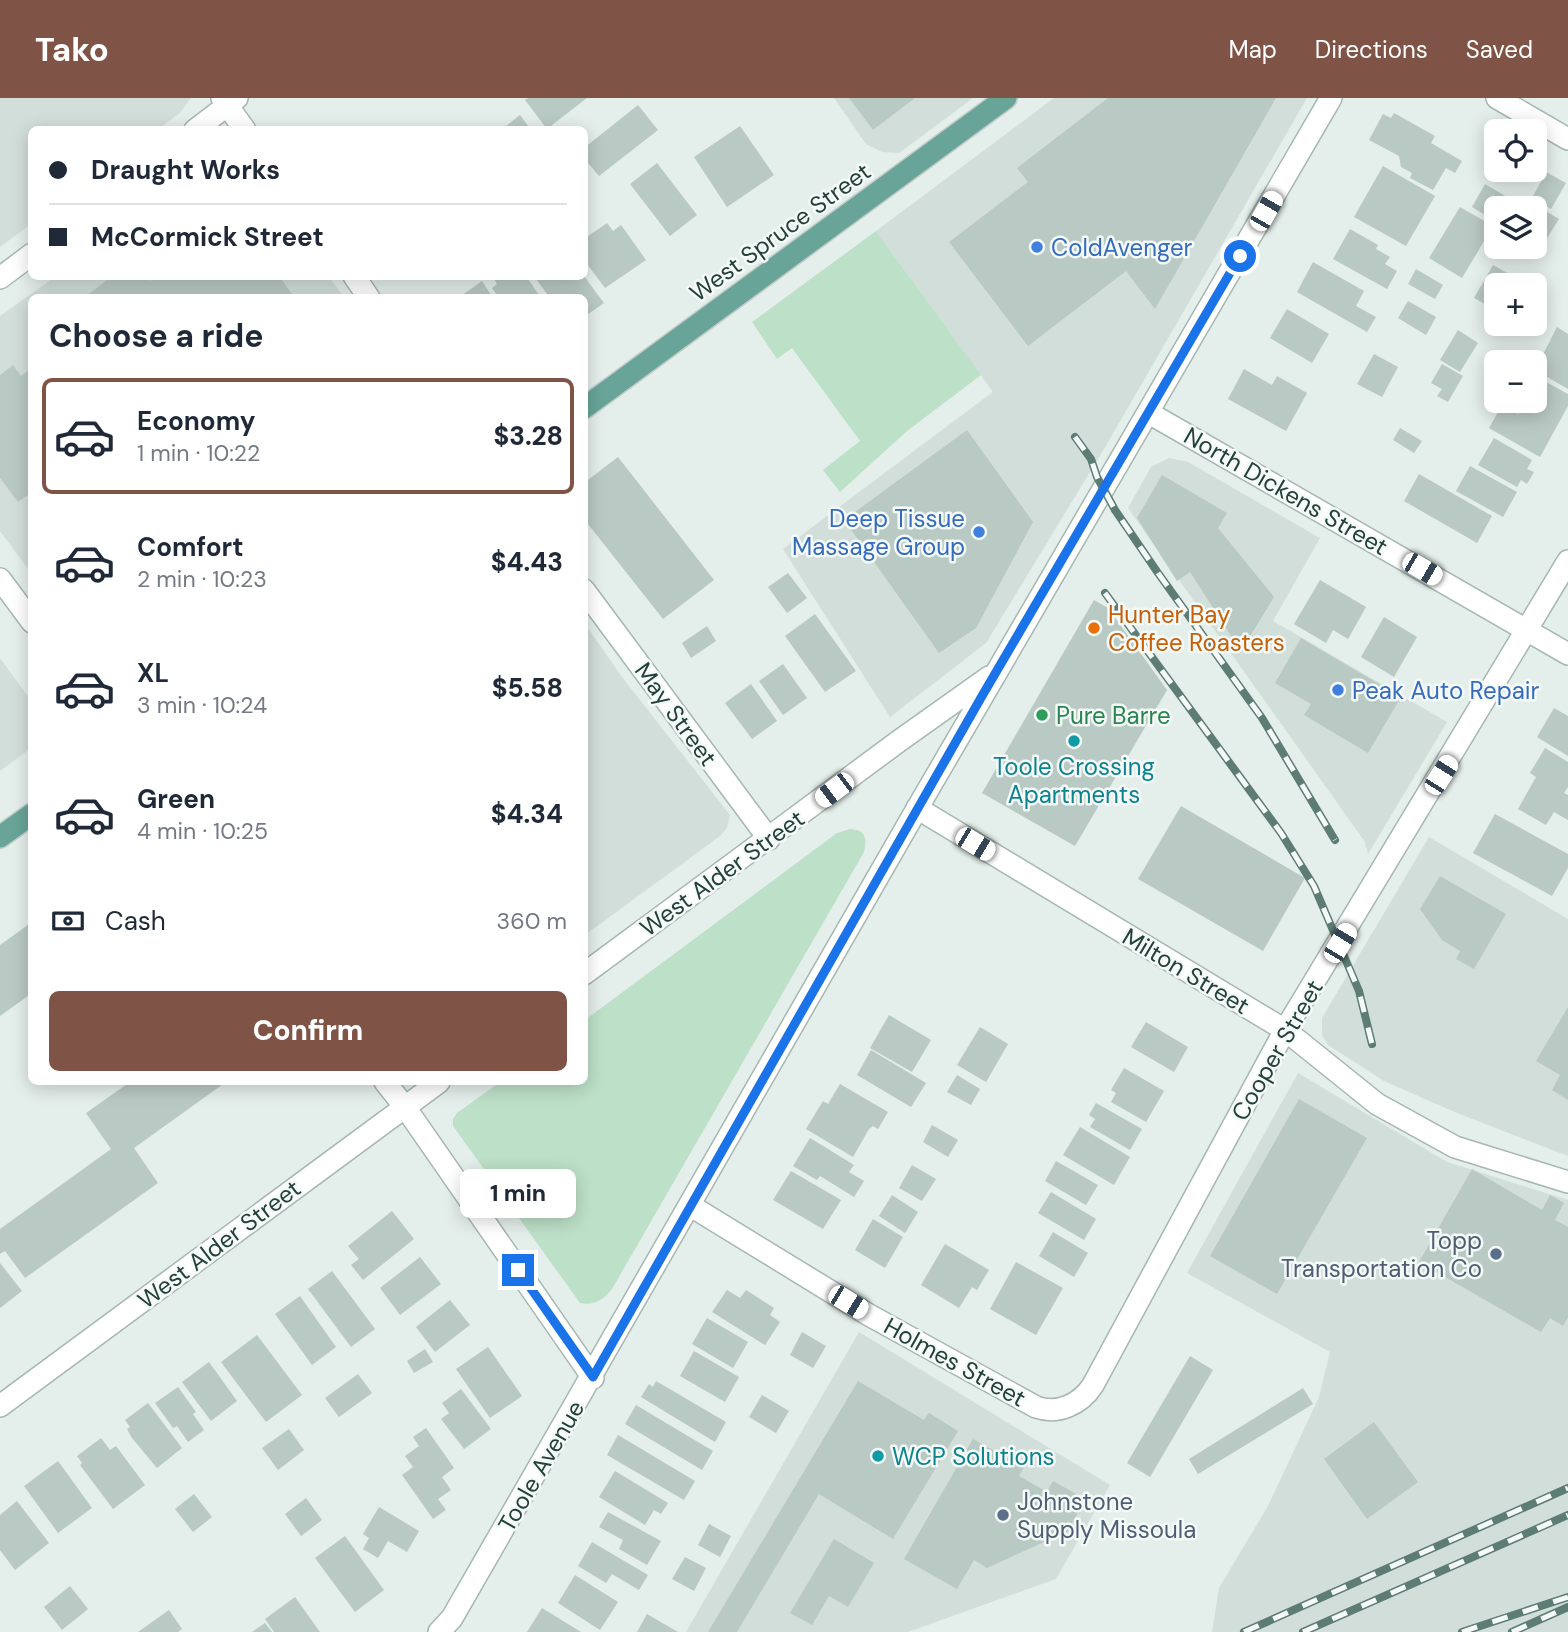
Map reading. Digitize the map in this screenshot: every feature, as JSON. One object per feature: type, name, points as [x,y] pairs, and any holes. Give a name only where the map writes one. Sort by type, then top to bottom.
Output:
[{"type":"main road","name":"West Spruce Street","points":[[588,405],[1006,98]]},
{"type":"main road","points":[[0,837],[28,817]]},
{"type":"street","name":"Toole Avenue","points":[[439,1632],[452,1618],[593,1377],[917,808],[1331,98]]},
{"type":"street","points":[[1497,98],[1568,139]]},
{"type":"street","points":[[200,126],[229,100],[243,126]]},
{"type":"street","points":[[0,278],[28,257]]},
{"type":"street","name":"North Dickens Street","points":[[1149,413],[1568,654]]},
{"type":"street","name":"Cooper Street","points":[[1040,1409],[1064,1408],[1079,1401],[1090,1390],[1285,1030],[1568,561]]},
{"type":"street","points":[[0,579],[28,617]]},
{"type":"street","name":"May Street","points":[[588,595],[769,839]]},
{"type":"street","name":"West Alder Street","points":[[588,971],[909,733],[995,673]]},
{"type":"street","name":"Milton Street","points":[[917,808],[1285,1030],[1377,1104],[1455,1147],[1568,1182]]},
{"type":"street","points":[[387,1085],[405,1107],[593,1377]]},
{"type":"street","name":"West Alder Street","points":[[0,1406],[435,1085]]},
{"type":"street","name":"Holmes Street","points":[[691,1206],[869,1315],[1040,1409]]},
{"type":"shaded area","points":[[0,98],[191,98],[180,113],[162,126],[28,126],[28,226],[0,247]]},
{"type":"shaded area","points":[[834,98],[973,98],[899,153],[882,152],[866,144]]},
{"type":"shaded area","points":[[1054,98],[1307,98],[1104,449],[986,643],[890,717],[783,549],[993,392],[876,231]]},
{"type":"shaded area","points":[[51,280],[331,280],[342,294],[31,294]]},
{"type":"shaded area","points":[[28,296],[28,569],[0,531],[0,316]]},
{"type":"shaded area","points":[[1169,458],[1188,462],[1320,538],[1273,621],[1447,722],[1368,854],[1365,842],[1128,508],[1151,467]]},
{"type":"shaded area","points":[[588,628],[622,677],[730,815],[727,828],[720,836],[588,933]]},
{"type":"shaded area","points":[[0,658],[28,696],[28,750],[0,771]]},
{"type":"shaded area","points":[[1429,837],[1568,919],[1568,1156],[1384,1081],[1328,1045],[1322,1035],[1322,1018]]},
{"type":"shaded area","points":[[1298,1073],[1447,1162],[1568,1200],[1568,1632],[1212,1632],[1219,1588],[1268,1506],[1319,1397],[1330,1352],[1187,1273]]},
{"type":"shaded area","points":[[859,1332],[1110,1485],[1056,1579],[908,1632],[686,1632]]},
{"type":"green space","points":[[876,231],[981,375],[907,431],[840,492],[823,470],[860,441],[792,348],[777,359],[752,322]]},
{"type":"green space","points":[[850,829],[862,833],[864,852],[612,1289],[598,1301],[580,1303],[453,1126],[453,1119],[457,1113],[496,1085],[588,1085],[588,1018],[837,833]]},
{"type":"building","points":[[587,98],[551,126],[545,126],[525,100]]},
{"type":"building","points":[[849,98],[915,98],[873,130]]},
{"type":"building","points":[[1108,98],[1276,98],[1155,309],[1126,271],[1028,346],[949,242],[1028,182],[1017,168]]},
{"type":"building","points":[[638,105],[658,130],[599,176],[588,163],[588,145]]},
{"type":"building","points":[[1394,113],[1435,136],[1431,143],[1462,161],[1455,173],[1446,168],[1433,190],[1410,178],[1412,173],[1401,167],[1399,156],[1369,140],[1383,114],[1391,118]]},
{"type":"building","points":[[520,115],[528,126],[506,126]]},
{"type":"building","points":[[740,126],[774,175],[727,207],[694,157]]},
{"type":"building","points":[[657,163],[697,215],[670,236],[630,184]]},
{"type":"building","points":[[1383,166],[1435,196],[1406,246],[1354,217]]},
{"type":"building","points":[[1547,173],[1566,183],[1551,209],[1547,207],[1547,196],[1533,196],[1541,182],[1547,182]]},
{"type":"building","points":[[1485,184],[1505,196],[1484,196],[1484,214],[1472,207]]},
{"type":"building","points":[[1460,207],[1484,221],[1484,241],[1462,278],[1429,258]]},
{"type":"building","points":[[1547,212],[1559,219],[1547,238]]},
{"type":"building","points":[[607,223],[613,231],[621,225],[646,260],[605,288],[588,265],[588,236]]},
{"type":"building","points":[[1350,229],[1378,245],[1376,249],[1390,257],[1385,264],[1397,271],[1387,289],[1333,259]]},
{"type":"building","points":[[1313,262],[1364,291],[1356,306],[1376,317],[1367,332],[1297,292]]},
{"type":"building","points":[[1493,265],[1507,273],[1488,273]]},
{"type":"building","points":[[1416,269],[1443,285],[1435,299],[1408,284]]},
{"type":"building","points":[[107,280],[282,280],[292,294],[89,294]]},
{"type":"building","points":[[494,280],[529,280],[538,294],[496,294],[492,288],[497,284]]},
{"type":"building","points":[[537,280],[587,280],[604,303],[588,314],[588,294],[547,294]]},
{"type":"building","points":[[482,281],[490,294],[464,294]]},
{"type":"building","points":[[1484,281],[1484,303],[1474,298]]},
{"type":"building","points":[[1408,301],[1436,317],[1426,335],[1398,318]]},
{"type":"building","points":[[1287,309],[1329,334],[1312,363],[1270,338]]},
{"type":"building","points":[[1557,327],[1568,334],[1568,389],[1547,377],[1545,350]]},
{"type":"building","points":[[1458,330],[1478,343],[1460,372],[1440,360]]},
{"type":"building","points":[[1374,354],[1398,367],[1382,397],[1357,384]]},
{"type":"building","points":[[1442,364],[1463,376],[1448,402],[1437,396],[1442,389],[1431,383]]},
{"type":"building","points":[[13,365],[21,376],[28,371],[28,495],[18,502],[0,478],[0,375]]},
{"type":"building","points":[[1244,369],[1272,385],[1277,376],[1307,393],[1286,431],[1228,399]]},
{"type":"building","points":[[1547,383],[1568,394],[1568,406],[1540,457],[1489,428],[1497,413],[1547,413]]},
{"type":"building","points":[[1400,428],[1422,441],[1414,453],[1393,440]]},
{"type":"building","points":[[967,430],[1033,522],[976,628],[939,653],[844,520]]},
{"type":"building","points":[[1494,438],[1532,460],[1527,469],[1534,472],[1527,484],[1521,480],[1517,487],[1478,465]]},
{"type":"building","points":[[618,457],[714,580],[663,619],[588,524],[588,480]]},
{"type":"building","points":[[1470,466],[1517,492],[1503,517],[1456,491]]},
{"type":"building","points":[[1419,474],[1492,516],[1477,543],[1404,501]]},
{"type":"building","points":[[1162,475],[1227,513],[1218,528],[1274,597],[1241,651],[1190,572],[1177,581],[1137,518]]},
{"type":"building","points":[[788,573],[807,598],[787,613],[768,587]]},
{"type":"building","points":[[1320,580],[1366,607],[1348,639],[1333,630],[1326,643],[1294,624]]},
{"type":"building","name":"Toole Crossing Apartments","points":[[1094,600],[1108,608],[1167,690],[1075,846],[982,793]]},
{"type":"building","points":[[815,614],[856,671],[825,692],[785,636]]},
{"type":"building","points":[[1384,617],[1417,637],[1394,677],[1361,657]]},
{"type":"building","points":[[707,626],[716,641],[691,658],[682,643]]},
{"type":"building","name":"Peak Auto Repair","points":[[1301,638],[1401,697],[1368,753],[1304,715],[1311,704],[1275,683]]},
{"type":"building","points":[[783,664],[807,698],[783,715],[759,681]]},
{"type":"building","points":[[751,684],[777,721],[752,739],[725,703]]},
{"type":"building","points":[[1554,708],[1568,716],[1568,756],[1537,737]]},
{"type":"building","points":[[1545,748],[1568,762],[1568,787],[1564,793],[1568,795],[1568,820],[1554,812],[1546,825],[1518,809],[1536,777],[1530,773]]},
{"type":"building","points":[[1181,806],[1305,878],[1263,951],[1138,879]]},
{"type":"building","points":[[1495,814],[1568,854],[1568,868],[1552,896],[1473,853]]},
{"type":"building","points":[[1440,876],[1506,914],[1474,969],[1456,959],[1460,951],[1442,940],[1420,909]]},
{"type":"building","points":[[28,925],[28,996],[0,1016],[0,945]]},
{"type":"building","points":[[1568,1007],[1568,1100],[1552,1090],[1560,1075],[1536,1061]]},
{"type":"building","points":[[889,1015],[931,1040],[912,1072],[870,1048]]},
{"type":"building","points":[[1146,1022],[1188,1047],[1174,1072],[1131,1047]]},
{"type":"building","points":[[980,1027],[1008,1044],[986,1082],[957,1065]]},
{"type":"building","points":[[871,1050],[926,1083],[911,1107],[857,1075]]},
{"type":"building","points":[[1124,1068],[1164,1091],[1146,1122],[1111,1102],[1116,1093],[1111,1090]]},
{"type":"building","points":[[957,1075],[980,1089],[971,1105],[947,1092]]},
{"type":"building","points":[[840,1084],[888,1112],[878,1129],[873,1126],[869,1129],[853,1157],[806,1129],[823,1101],[828,1104]]},
{"type":"building","points":[[126,1085],[222,1085],[134,1148],[158,1183],[25,1278],[5,1251],[0,1254],[0,1229],[111,1149],[86,1113]]},
{"type":"building","points":[[1299,1099],[1367,1138],[1277,1294],[1210,1256]]},
{"type":"building","points":[[1096,1103],[1142,1129],[1130,1150],[1090,1127],[1095,1119],[1089,1115]]},
{"type":"building","points":[[932,1125],[958,1140],[948,1157],[923,1142]]},
{"type":"building","points":[[1080,1127],[1130,1157],[1114,1185],[1063,1155]]},
{"type":"building","points":[[810,1138],[854,1165],[849,1172],[864,1181],[854,1197],[820,1176],[817,1180],[793,1166]]},
{"type":"building","points":[[1056,1161],[1098,1185],[1086,1205],[1045,1181]]},
{"type":"building","points":[[912,1165],[936,1179],[922,1201],[899,1188]]},
{"type":"building","name":"Topp Transportation Co","points":[[1472,1169],[1542,1210],[1550,1195],[1564,1203],[1555,1220],[1568,1227],[1568,1317],[1563,1326],[1550,1318],[1541,1332],[1419,1262]]},
{"type":"building","points":[[791,1171],[841,1200],[823,1229],[773,1200]]},
{"type":"building","points":[[1051,1192],[1096,1219],[1084,1240],[1038,1213]]},
{"type":"building","points":[[892,1195],[918,1212],[905,1233],[879,1216]]},
{"type":"building","points":[[392,1211],[414,1239],[363,1280],[351,1265],[359,1259],[348,1246]]},
{"type":"building","points":[[873,1219],[903,1237],[885,1268],[855,1250]]},
{"type":"building","points":[[1053,1232],[1088,1253],[1074,1277],[1039,1256]]},
{"type":"building","points":[[945,1244],[989,1270],[977,1290],[972,1287],[959,1308],[921,1285]]},
{"type":"building","points":[[420,1257],[441,1284],[400,1315],[380,1288]]},
{"type":"building","points":[[1016,1262],[1063,1288],[1036,1335],[990,1309]]},
{"type":"building","points":[[0,1263],[22,1291],[0,1308]]},
{"type":"building","points":[[332,1271],[375,1329],[351,1347],[308,1289]]},
{"type":"building","points":[[727,1290],[740,1298],[746,1290],[774,1308],[770,1315],[780,1322],[765,1345],[712,1312]]},
{"type":"building","points":[[300,1296],[336,1347],[312,1365],[275,1314]]},
{"type":"building","points":[[450,1300],[470,1325],[435,1352],[416,1327]]},
{"type":"building","points":[[707,1318],[748,1342],[733,1368],[692,1344]]},
{"type":"building","points":[[802,1332],[826,1346],[813,1368],[790,1355]]},
{"type":"building","points":[[257,1335],[302,1395],[266,1422],[221,1362]]},
{"type":"building","points":[[488,1347],[522,1396],[490,1418],[456,1369]]},
{"type":"building","points":[[425,1349],[433,1362],[414,1373],[407,1361]]},
{"type":"building","points":[[694,1351],[739,1377],[725,1402],[680,1376]]},
{"type":"building","points":[[1190,1356],[1213,1370],[1150,1477],[1127,1463]]},
{"type":"building","points":[[209,1362],[237,1401],[211,1421],[182,1382]]},
{"type":"building","points":[[358,1374],[372,1393],[339,1417],[325,1398]]},
{"type":"building","points":[[656,1381],[726,1422],[715,1442],[641,1397],[649,1384],[653,1387]]},
{"type":"building","name":"WCP Solutions","points":[[858,1381],[924,1420],[929,1413],[958,1431],[893,1539],[819,1494],[737,1632],[708,1632]]},
{"type":"building","points":[[178,1387],[196,1412],[193,1414],[204,1430],[188,1442],[177,1426],[173,1428],[155,1403]]},
{"type":"building","points":[[1303,1388],[1313,1404],[1198,1474],[1189,1459]]},
{"type":"building","points":[[461,1389],[491,1429],[464,1449],[441,1419],[449,1413],[442,1403]]},
{"type":"building","points":[[762,1395],[789,1411],[776,1433],[749,1417]]},
{"type":"building","points":[[148,1403],[182,1448],[157,1468],[132,1438],[127,1429],[130,1427],[125,1420]]},
{"type":"building","points":[[636,1405],[713,1451],[702,1470],[625,1424]]},
{"type":"building","points":[[1374,1422],[1418,1482],[1367,1519],[1324,1459]]},
{"type":"building","points":[[426,1428],[454,1468],[442,1477],[451,1490],[438,1499],[446,1510],[433,1519],[402,1475],[413,1467],[405,1456],[419,1446],[413,1437]]},
{"type":"building","points":[[289,1429],[304,1450],[278,1470],[262,1448]]},
{"type":"building","points":[[618,1435],[695,1481],[684,1500],[607,1455]]},
{"type":"building","points":[[101,1438],[110,1450],[116,1446],[145,1485],[113,1509],[80,1465],[82,1463],[77,1456]]},
{"type":"building","name":"Johnstone Supply Missoula","points":[[973,1439],[1024,1467],[1019,1476],[1047,1492],[1053,1481],[1085,1499],[1068,1531],[987,1568],[974,1560],[957,1589],[904,1559]]},
{"type":"building","points":[[58,1461],[92,1508],[58,1533],[24,1486]]},
{"type":"building","points":[[615,1471],[668,1503],[661,1514],[654,1510],[645,1525],[599,1497]]},
{"type":"building","points":[[194,1494],[212,1517],[193,1532],[175,1509]]},
{"type":"building","points":[[306,1498],[322,1520],[301,1536],[285,1514]]},
{"type":"building","points":[[17,1501],[49,1543],[15,1570],[0,1550],[0,1515]]},
{"type":"building","points":[[379,1507],[419,1531],[407,1552],[388,1541],[378,1558],[363,1549],[369,1538],[363,1534]]},
{"type":"building","points":[[608,1512],[661,1541],[647,1565],[619,1549],[623,1540],[599,1527]]},
{"type":"building","points":[[709,1524],[731,1536],[720,1557],[698,1545]]},
{"type":"building","points":[[345,1536],[384,1590],[355,1612],[315,1558]]},
{"type":"building","points":[[834,1539],[874,1563],[848,1607],[829,1596],[812,1625],[790,1613]]},
{"type":"building","points":[[592,1542],[648,1575],[639,1590],[612,1574],[606,1583],[578,1566]]},
{"type":"building","points":[[685,1557],[706,1568],[694,1591],[672,1579]]},
{"type":"building","points":[[575,1575],[618,1602],[600,1630],[558,1603]]},
{"type":"building","points":[[70,1586],[88,1609],[62,1630],[44,1607]]},
{"type":"building","points":[[295,1597],[320,1632],[274,1632],[265,1619]]},
{"type":"building","points":[[542,1608],[581,1632],[527,1632]]},
{"type":"building","points":[[169,1610],[182,1629],[178,1632],[138,1632]]},
{"type":"building","points":[[647,1614],[678,1632],[637,1632]]},
{"type":"building","points":[[265,1623],[272,1632],[252,1632]]},
{"type":"railway","points":[[1075,437],[1091,459],[1097,477],[1115,510],[1262,718],[1335,840]]},
{"type":"railway","points":[[1105,593],[1281,833],[1314,886],[1359,991],[1372,1044]]},
{"type":"railway","points":[[1244,1632],[1568,1488]]},
{"type":"railway","points":[[1303,1632],[1568,1515]]},
{"type":"railway","points":[[1462,1632],[1568,1597]]},
{"type":"railway","points":[[1512,1632],[1568,1607]]},
{"type":"place","name":"ColdAvenger","points":[[1037,247]]},
{"type":"place","name":"Deep Tissue Massage Group","points":[[979,532]]},
{"type":"place","name":"Hunter Bay Coffee Roasters","points":[[1094,628]]},
{"type":"place","name":"Peak Auto Repair","points":[[1338,690]]},
{"type":"place","name":"Pure Barre","points":[[1042,715]]},
{"type":"place","name":"Toole Crossing Apartments","points":[[1074,741]]},
{"type":"place","name":"Topp Transportation Co","points":[[1496,1254]]},
{"type":"place","name":"WCP Solutions","points":[[878,1456]]},
{"type":"place","name":"Johnstone Supply Missoula","points":[[1003,1515]]},
{"type":"route","points":[[518,1270],[593,1377],[917,808],[1240,256]]}]
